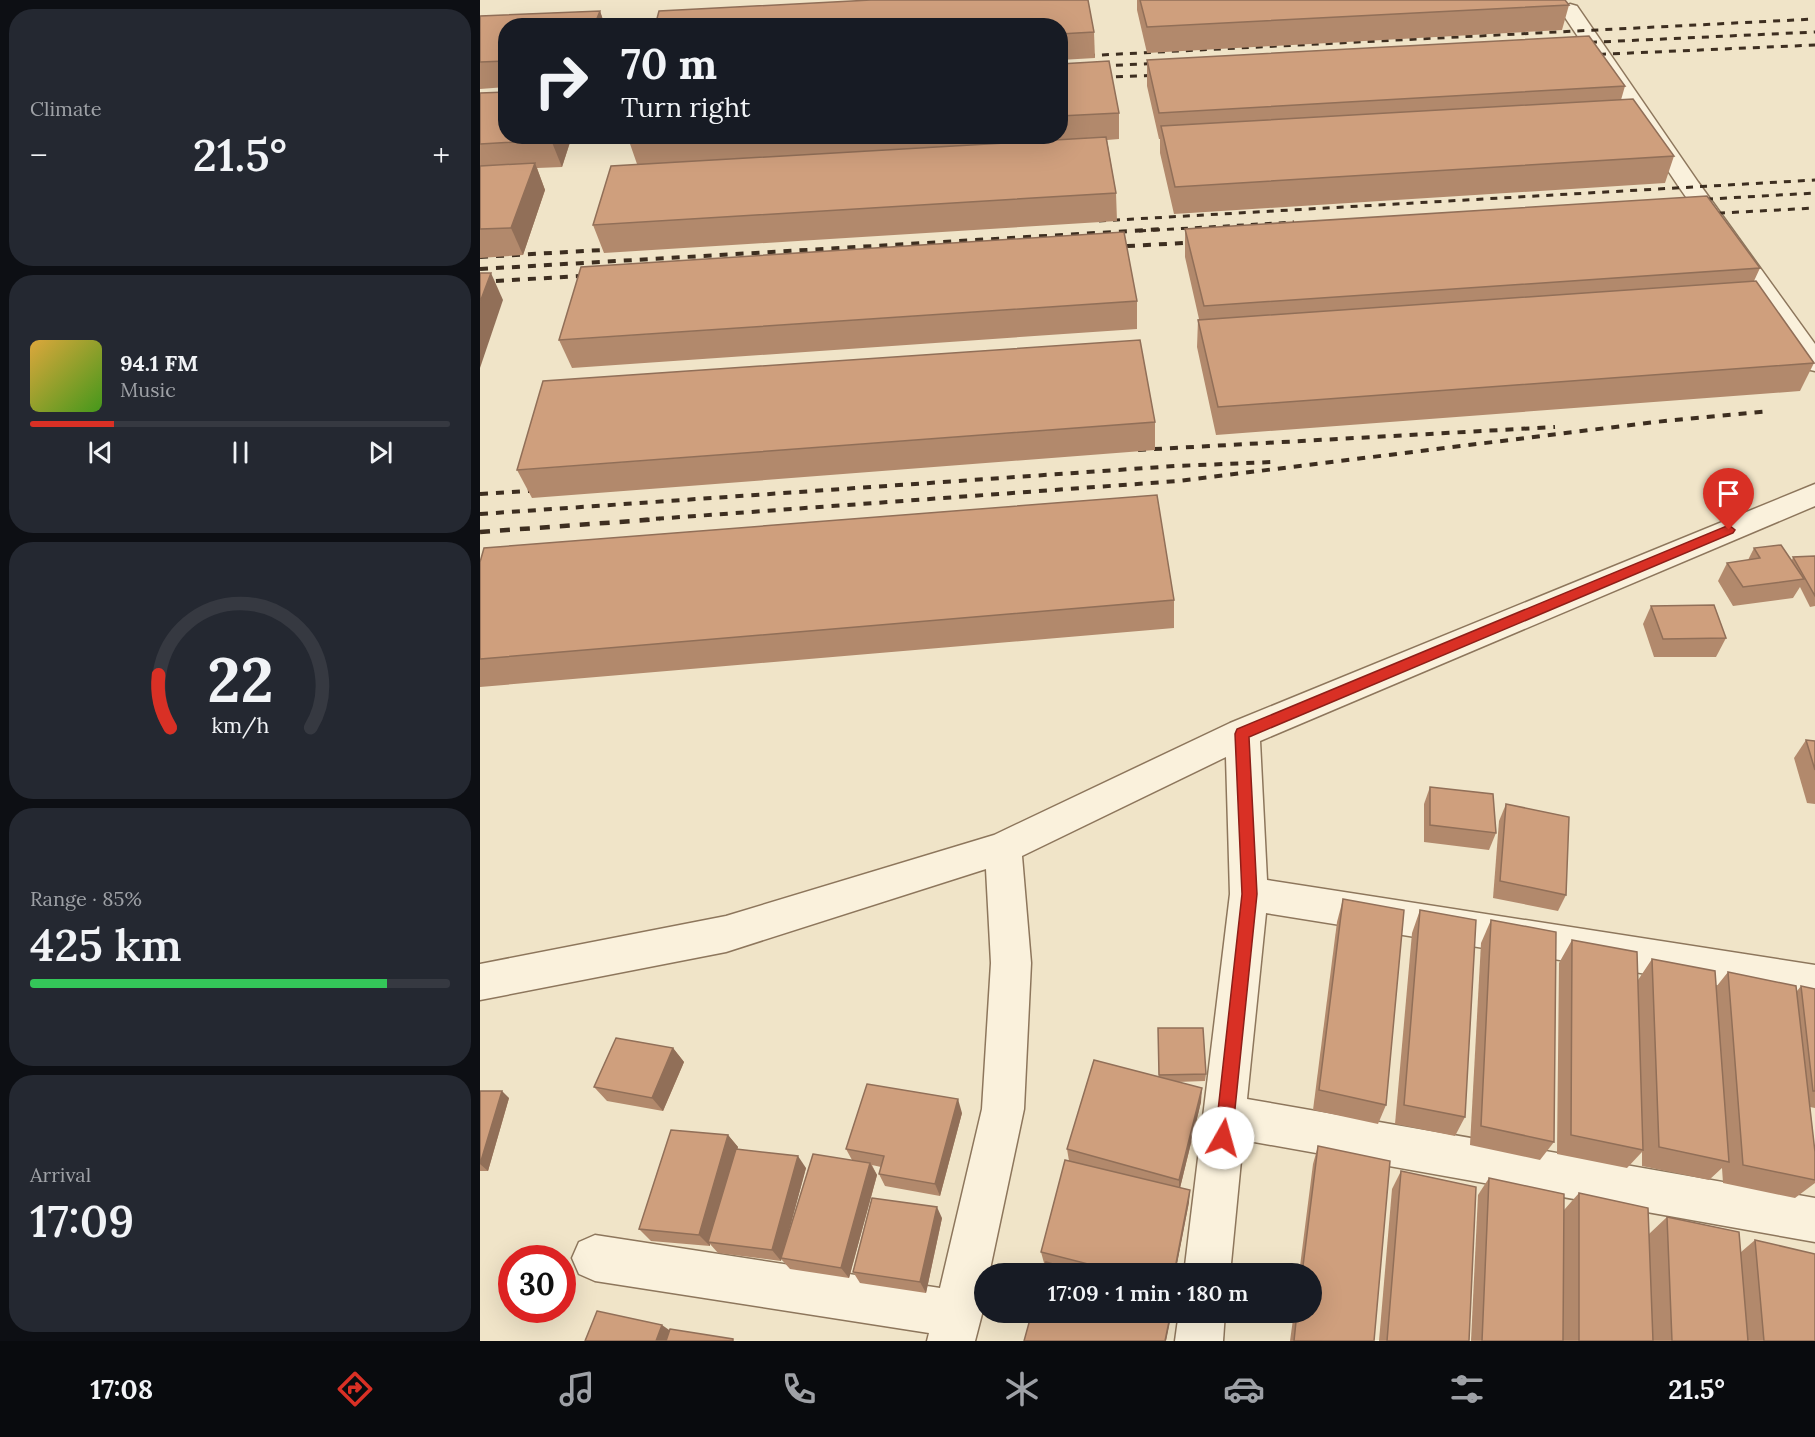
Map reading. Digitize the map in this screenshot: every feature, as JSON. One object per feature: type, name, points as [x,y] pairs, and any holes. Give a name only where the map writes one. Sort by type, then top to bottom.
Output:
[{"type":"street","points":[[1570,10],[1690,187],[1815,363]]},
{"type":"street","points":[[480,982],[726,934],[1003,848],[1242,734],[1815,494]]},
{"type":"street","points":[[1208,1263],[1249,894],[1242,734]]},
{"type":"street","points":[[594,1258],[955,1327],[1003,1109],[1011,963],[1003,848]]},
{"type":"street","points":[[1249,894],[1815,983]]},
{"type":"street","points":[[1226,1116],[1815,1220]]},
{"type":"street","points":[[1199,1341],[1201,1323]]},
{"type":"building","points":[[871,0],[1088,0],[1094,32],[1068,34],[1068,18],[657,18],[659,11]]},
{"type":"building","points":[[1140,0],[1565,0],[1569,5],[1147,27]]},
{"type":"building","points":[[600,11],[597,18],[498,18],[498,61],[480,62],[480,16]]},
{"type":"building","points":[[1589,36],[1625,86],[1159,113],[1147,60]]},
{"type":"building","points":[[1109,61],[1119,113],[1068,116],[1068,64]]},
{"type":"building","points":[[498,92],[498,143],[480,144],[480,93]]},
{"type":"building","points":[[1633,99],[1674,156],[1175,187],[1161,126]]},
{"type":"building","points":[[1106,137],[1116,193],[593,225],[611,166],[987,144],[1068,144],[1068,139]]},
{"type":"building","points":[[535,163],[511,228],[480,229],[480,166]]},
{"type":"building","points":[[1707,196],[1760,268],[1204,306],[1185,229]]},
{"type":"building","points":[[1124,232],[1137,301],[559,340],[581,267]]},
{"type":"building","points":[[480,273],[491,273],[480,302]]},
{"type":"building","points":[[1756,281],[1814,363],[1218,407],[1198,320]]},
{"type":"building","points":[[1140,340],[1155,422],[517,470],[543,381]]},
{"type":"building","points":[[1157,495],[1174,600],[480,659],[480,562],[484,548]]},
{"type":"building","points":[[1781,545],[1804,579],[1743,587],[1727,563],[1760,558],[1754,548]]},
{"type":"building","points":[[1815,556],[1815,596],[1793,557]]},
{"type":"building","points":[[1714,605],[1726,638],[1663,639],[1651,606]]},
{"type":"building","points":[[1806,740],[1815,741],[1815,770]]},
{"type":"building","points":[[1430,787],[1493,794],[1496,833],[1430,825]]},
{"type":"building","points":[[1506,804],[1569,817],[1566,895],[1500,881]]},
{"type":"building","points":[[1343,899],[1404,910],[1386,1105],[1319,1090]]},
{"type":"building","points":[[1420,910],[1476,920],[1465,1117],[1404,1105]]},
{"type":"building","points":[[1491,920],[1556,932],[1554,1142],[1481,1126]]},
{"type":"building","points":[[1572,940],[1637,952],[1643,1150],[1571,1135]]},
{"type":"building","points":[[1652,959],[1715,971],[1729,1162],[1659,1147]]},
{"type":"building","points":[[1728,972],[1796,986],[1815,1152],[1815,1180],[1743,1165]]},
{"type":"building","points":[[1801,986],[1815,989],[1815,1091],[1813,1091]]},
{"type":"building","points":[[1158,1028],[1203,1028],[1206,1074],[1159,1075]]},
{"type":"building","points":[[616,1038],[673,1048],[652,1098],[594,1087]]},
{"type":"building","points":[[1094,1060],[1202,1088],[1179,1180],[1067,1149]]},
{"type":"building","points":[[867,1084],[958,1099],[935,1184],[879,1174],[884,1156],[846,1149]]},
{"type":"building","points":[[480,1091],[502,1091],[480,1164]]},
{"type":"building","points":[[671,1130],[728,1135],[699,1235],[639,1229]]},
{"type":"building","points":[[1318,1146],[1390,1161],[1374,1341],[1294,1341],[1296,1323],[1322,1323],[1322,1263],[1303,1263]]},
{"type":"building","points":[[736,1149],[798,1156],[772,1250],[708,1242]]},
{"type":"building","points":[[813,1154],[870,1163],[841,1268],[781,1258]]},
{"type":"building","points":[[1065,1160],[1190,1190],[1176,1263],[1084,1263],[1041,1252]]},
{"type":"building","points":[[1401,1171],[1476,1187],[1469,1341],[1387,1341]]},
{"type":"building","points":[[1489,1178],[1564,1194],[1563,1341],[1482,1341]]},
{"type":"building","points":[[1579,1193],[1648,1208],[1653,1341],[1579,1341]]},
{"type":"building","points":[[872,1198],[937,1207],[920,1282],[853,1272]]},
{"type":"building","points":[[1667,1217],[1739,1232],[1748,1341],[1672,1341]]},
{"type":"building","points":[[1755,1240],[1815,1254],[1815,1341],[1764,1341]]},
{"type":"building","points":[[597,1311],[662,1325],[656,1341],[585,1341]]},
{"type":"building","points":[[1029,1323],[1169,1323],[1165,1341],[1024,1341]]},
{"type":"building","points":[[670,1329],[733,1339],[733,1341],[666,1341]]},
{"type":"railway","points":[[1068,57],[1815,19]]},
{"type":"railway","points":[[1576,43],[1815,32]]},
{"type":"railway","points":[[1585,55],[1815,45]]},
{"type":"railway","points":[[1068,68],[1162,63]]},
{"type":"railway","points":[[1068,79],[1162,75]]},
{"type":"railway","points":[[1099,221],[1815,180]]},
{"type":"railway","points":[[1692,200],[1815,193]]},
{"type":"railway","points":[[1704,214],[1815,208]]},
{"type":"railway","points":[[1139,231],[1294,222]]},
{"type":"railway","points":[[480,269],[1165,229]]},
{"type":"railway","points":[[1111,247],[1201,242]]},
{"type":"railway","points":[[480,257],[620,249]]},
{"type":"railway","points":[[480,282],[596,275]]},
{"type":"railway","points":[[640,520],[1178,481],[1655,422],[1770,411]]},
{"type":"railway","points":[[1138,450],[1555,427]]},
{"type":"railway","points":[[480,514],[1175,466],[1273,462]]},
{"type":"railway","points":[[480,494],[546,490]]},
{"type":"railway","points":[[480,532],[660,519]]},
{"type":"route","points":[[1223,1138],[1249,894],[1242,734],[1729,530]]}]
